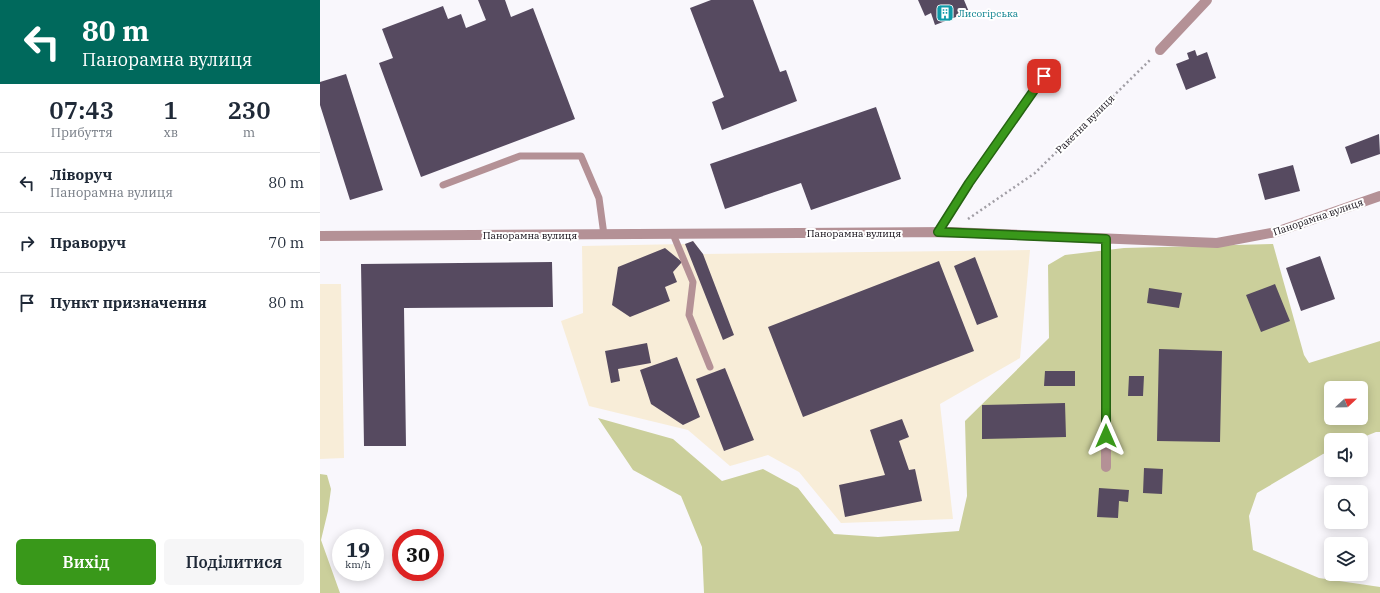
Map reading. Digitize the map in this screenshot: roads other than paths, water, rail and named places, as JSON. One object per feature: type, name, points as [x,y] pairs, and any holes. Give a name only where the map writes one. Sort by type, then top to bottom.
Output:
[{"type":"street","points":[[1160,50],[1207,0]]},
{"type":"street","name":"Панорамна вулиця","points":[[320,236],[938,232],[1217,243],[1276,232],[1380,196]]},
{"type":"street","points":[[1106,239],[1106,467]]},
{"type":"lane","points":[[938,232],[969,183],[1053,64]]},
{"type":"lane","points":[[443,185],[520,156],[581,156],[599,198],[604,235]]},
{"type":"lane","points":[[673,234],[693,282],[689,314],[710,367]]},
{"type":"place","name":"Лисогірська","points":[[945,13]]}]
